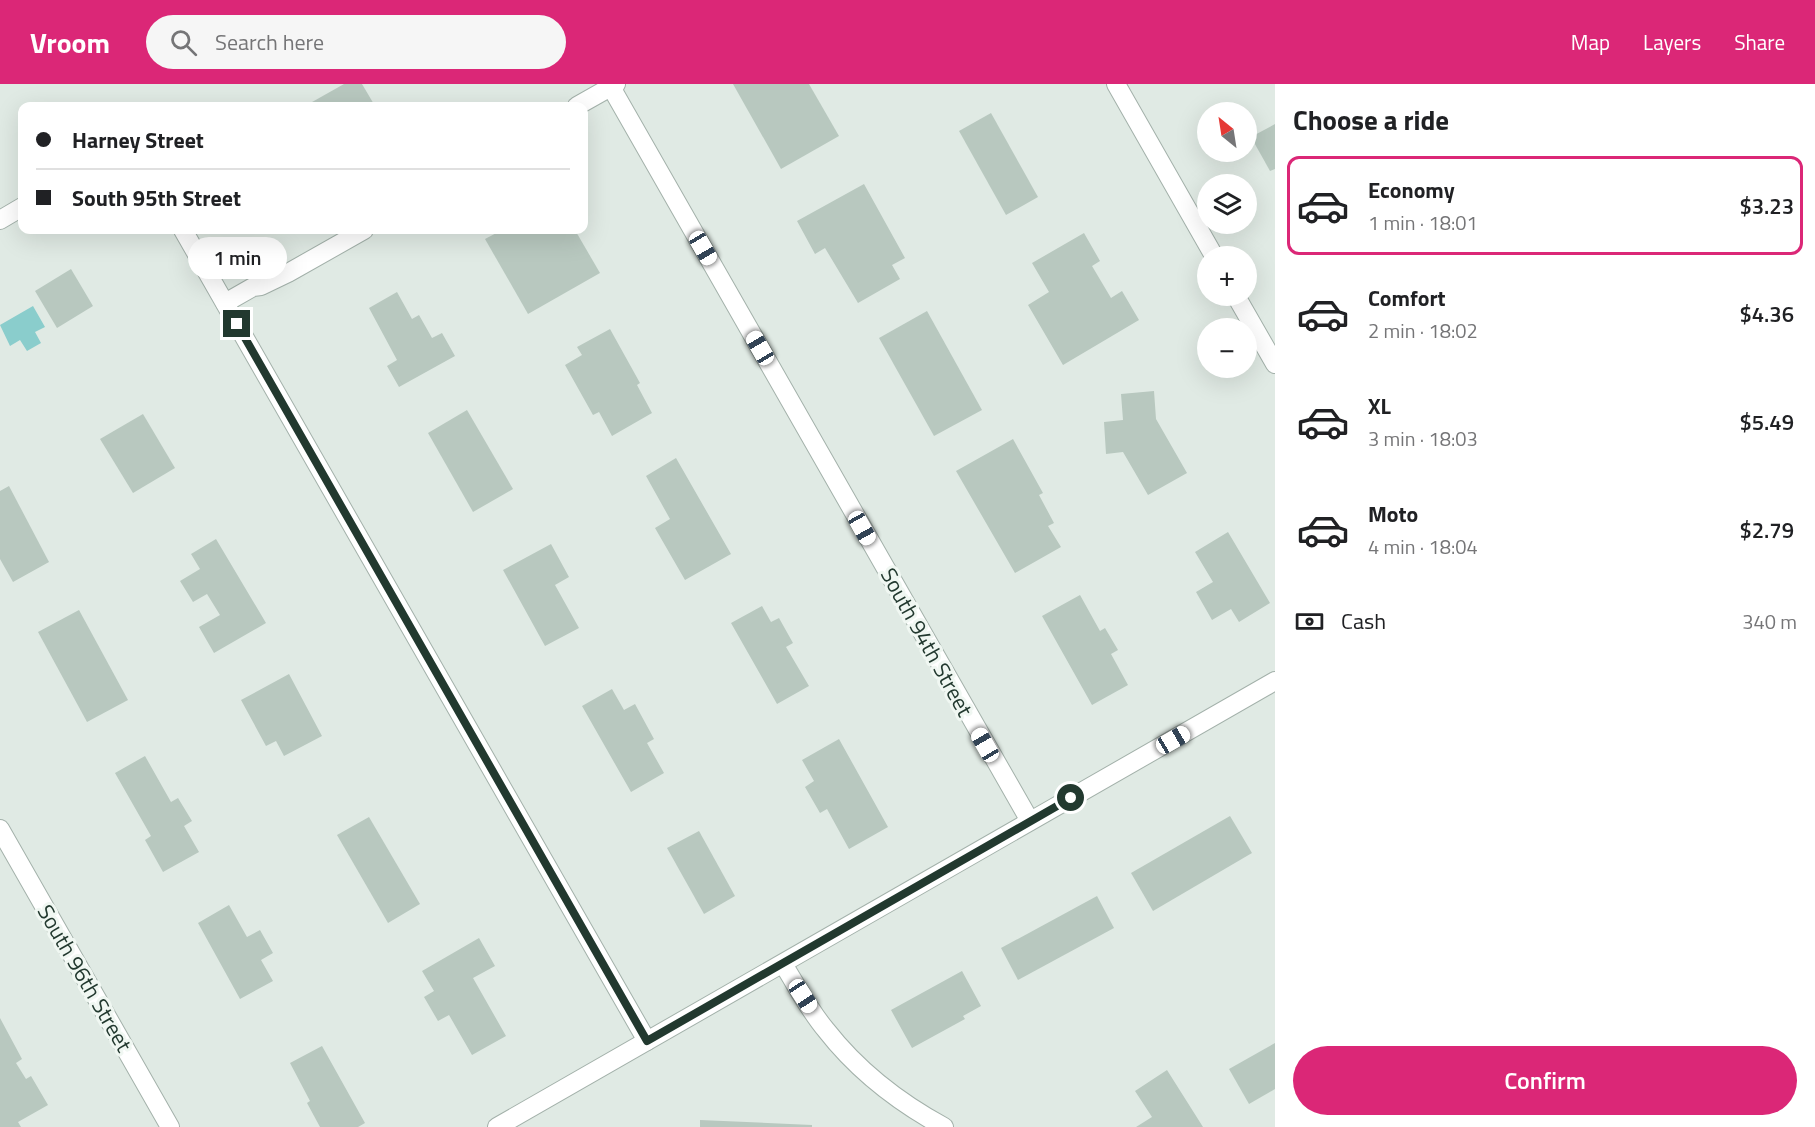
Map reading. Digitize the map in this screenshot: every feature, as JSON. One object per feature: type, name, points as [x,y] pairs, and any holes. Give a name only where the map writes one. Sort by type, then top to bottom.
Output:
[{"type":"street","points":[[1116,84],[1208,246]]},
{"type":"street","points":[[584,102],[613,86]]},
{"type":"street","name":"South 94th Street","points":[[613,86],[1030,822]]},
{"type":"street","points":[[0,220],[18,209]]},
{"type":"street","points":[[185,234],[647,1041]]},
{"type":"street","points":[[225,303],[253,287],[261,286],[288,273],[357,234]]},
{"type":"street","points":[[1242,306],[1275,364]]},
{"type":"street","points":[[497,1127],[1275,681]]},
{"type":"street","name":"South 96th Street","points":[[0,829],[170,1127]]},
{"type":"street","points":[[783,964],[824,1028],[845,1053],[906,1105],[944,1127]]},
{"type":"water","points":[[33,306],[45,327],[35,332],[41,343],[27,351],[20,340],[10,346],[0,325]]},
{"type":"building","points":[[344,84],[362,84],[373,102],[312,102]]},
{"type":"building","points":[[733,84],[809,84],[839,136],[781,169]]},
{"type":"building","points":[[991,113],[1038,197],[1006,215],[959,131]]},
{"type":"building","points":[[1275,124],[1275,169],[1270,171],[1257,148],[1257,134]]},
{"type":"building","points":[[864,184],[905,258],[892,265],[900,279],[858,303],[825,248],[815,254],[797,221]]},
{"type":"building","points":[[1084,233],[1100,261],[1092,266],[1111,298],[1122,291],[1139,320],[1063,365],[1028,305],[1049,292],[1032,263]]},
{"type":"building","points":[[494,234],[577,234],[600,273],[528,314],[485,239]]},
{"type":"building","points":[[71,269],[93,306],[57,328],[35,291]]},
{"type":"building","points":[[397,292],[412,319],[419,315],[432,338],[442,333],[455,356],[399,387],[387,366],[397,360],[369,308]]},
{"type":"building","points":[[927,311],[982,410],[934,436],[879,338]]},
{"type":"building","points":[[610,329],[640,383],[637,385],[652,413],[612,436],[599,412],[593,415],[565,365],[582,355],[577,347]]},
{"type":"building","points":[[1154,391],[1156,419],[1187,473],[1148,495],[1123,452],[1106,454],[1104,422],[1123,420],[1121,394]]},
{"type":"building","points":[[467,410],[513,489],[473,512],[428,433]]},
{"type":"building","points":[[143,414],[175,468],[133,493],[100,439]]},
{"type":"building","points":[[1013,439],[1043,493],[1039,495],[1054,523],[1048,526],[1061,547],[1015,573],[956,471]]},
{"type":"building","points":[[676,458],[731,554],[685,580],[655,528],[670,519],[646,476]]},
{"type":"building","points":[[9,486],[49,562],[13,582],[0,559],[0,491]]},
{"type":"building","points":[[1228,532],[1270,603],[1239,622],[1231,609],[1212,620],[1196,592],[1213,582],[1195,552]]},
{"type":"building","points":[[216,539],[266,623],[214,653],[199,627],[220,615],[207,594],[193,602],[180,581],[200,569],[191,554]]},
{"type":"building","points":[[551,544],[569,577],[555,585],[579,628],[545,646],[503,570]]},
{"type":"building","points":[[1080,595],[1100,631],[1105,628],[1118,650],[1111,654],[1128,685],[1092,705],[1042,616]]},
{"type":"building","points":[[762,606],[771,622],[779,618],[793,643],[786,647],[809,686],[777,704],[731,623]]},
{"type":"building","points":[[79,610],[128,700],[87,722],[38,632]]},
{"type":"building","points":[[289,674],[322,736],[284,756],[276,741],[266,746],[241,700]]},
{"type":"building","points":[[612,689],[624,710],[635,704],[654,739],[647,743],[664,773],[631,792],[582,706]]},
{"type":"building","points":[[839,739],[888,827],[849,849],[827,809],[820,813],[805,787],[814,781],[802,760]]},
{"type":"building","points":[[145,756],[171,802],[178,798],[192,821],[184,826],[199,852],[163,872],[145,840],[151,836],[115,773]]},
{"type":"building","points":[[1230,816],[1252,853],[1153,911],[1131,873]]},
{"type":"building","points":[[369,817],[420,904],[388,923],[337,835]]},
{"type":"building","points":[[699,831],[735,896],[704,914],[667,848]]},
{"type":"building","points":[[1097,896],[1114,928],[1018,980],[1001,948]]},
{"type":"building","points":[[229,905],[247,937],[260,930],[273,953],[261,960],[273,981],[240,999],[198,923]]},
{"type":"building","points":[[479,938],[495,966],[473,978],[506,1036],[472,1055],[449,1015],[438,1021],[424,997],[434,991],[422,971]]},
{"type":"building","points":[[962,971],[981,1006],[963,1016],[965,1019],[912,1048],[891,1010]]},
{"type":"building","points":[[0,1018],[22,1059],[16,1063],[26,1079],[31,1076],[48,1105],[18,1122],[21,1127],[0,1127]]},
{"type":"building","points":[[1275,1043],[1275,1089],[1249,1104],[1229,1069]]},
{"type":"building","points":[[322,1046],[365,1123],[358,1127],[320,1127],[307,1103],[310,1101],[290,1063]]},
{"type":"building","points":[[1167,1070],[1203,1127],[1136,1127],[1152,1117],[1135,1091]]},
{"type":"building","points":[[700,1120],[812,1125],[812,1127],[700,1127]]},
{"type":"route","points":[[237,324],[647,1041],[1071,798]]}]
